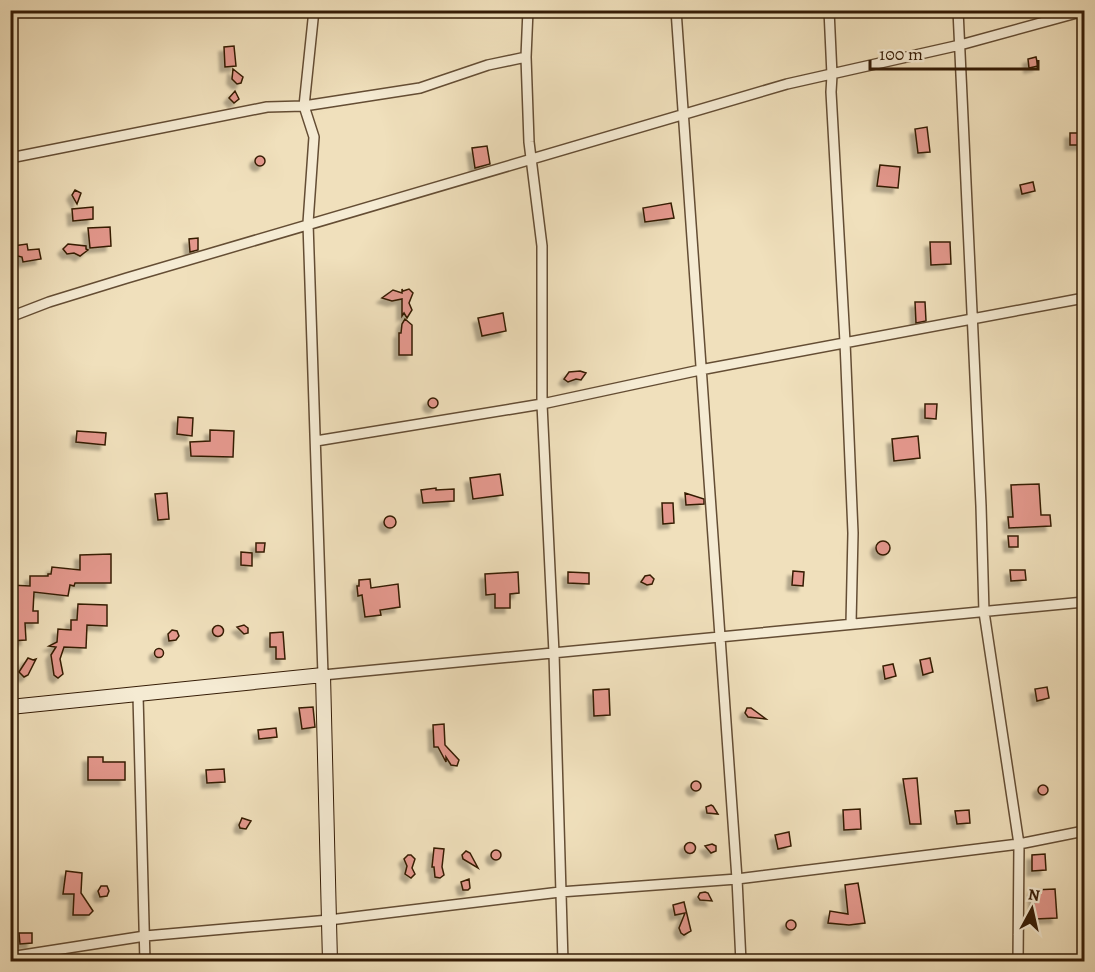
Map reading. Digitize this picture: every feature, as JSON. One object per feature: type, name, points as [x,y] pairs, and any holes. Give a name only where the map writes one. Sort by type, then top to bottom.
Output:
[{"type":"street","points":[[314,10],[304,106],[314,137],[308,223],[330,962]]},
{"type":"street","points":[[528,10],[525,57],[528,142],[532,158],[542,246],[542,404],[554,652],[563,962]]},
{"type":"street","points":[[676,10],[741,962]]},
{"type":"street","points":[[829,10],[853,533],[851,624]]},
{"type":"street","points":[[958,10],[984,612],[1019,844],[1018,962]]},
{"type":"street","points":[[10,317],[50,302],[308,223],[684,113],[786,84],[960,45],[1084,11]]},
{"type":"street","points":[[10,158],[267,107],[304,106],[420,88],[488,65],[525,57]]},
{"type":"street","points":[[316,441],[542,404],[700,370],[1084,298]]},
{"type":"street","points":[[10,707],[554,652],[1084,602]]},
{"type":"street","points":[[138,695],[145,962]]},
{"type":"street","points":[[10,957],[145,936],[329,920],[560,892],[737,879],[1019,844],[1084,831]]},
{"type":"building","points":[[234,46],[236,66],[225,67],[224,47]]},
{"type":"building","points":[[1036,57],[1038,66],[1029,68],[1028,59]]},
{"type":"building","points":[[233,69],[243,77],[241,83],[237,84],[232,79]]},
{"type":"building","points":[[235,91],[239,99],[234,103],[229,98]]},
{"type":"building","points":[[927,127],[930,152],[918,153],[915,129]]},
{"type":"building","points":[[1070,133],[1084,133],[1084,145],[1070,145]]},
{"type":"building","points":[[487,146],[490,164],[475,168],[472,148]]},
{"type":"building","points":[[260,156],[265,161],[260,166],[255,161]]},
{"type":"building","points":[[880,165],[900,167],[898,188],[877,186]]},
{"type":"building","points":[[1033,182],[1035,191],[1022,194],[1020,185]]},
{"type":"building","points":[[75,190],[81,193],[77,204],[72,195]]},
{"type":"building","points":[[671,203],[674,218],[645,222],[643,208]]},
{"type":"building","points":[[93,207],[93,219],[73,221],[72,209]]},
{"type":"building","points":[[110,227],[111,246],[90,248],[88,228]]},
{"type":"building","points":[[198,238],[198,250],[190,252],[189,239]]},
{"type":"building","points":[[930,242],[950,242],[951,264],[931,265]]},
{"type":"building","points":[[27,244],[28,250],[39,249],[41,259],[23,262],[22,257],[10,254],[13,246]]},
{"type":"building","points":[[68,244],[86,246],[88,250],[80,256],[74,253],[67,254],[63,249]]},
{"type":"building","points":[[402,289],[403,291],[409,289],[413,293],[409,303],[412,310],[407,318],[404,313],[402,316],[402,299],[392,301],[382,298],[393,290],[402,293]]},
{"type":"building","points":[[915,302],[925,302],[926,321],[916,323]]},
{"type":"building","points":[[503,313],[506,331],[482,336],[478,318]]},
{"type":"building","points":[[405,319],[412,325],[412,355],[399,355],[399,333],[401,333]]},
{"type":"building","points":[[569,372],[586,373],[581,380],[568,382],[564,379]]},
{"type":"building","points":[[433,398],[437,399],[437,407],[433,408],[429,407],[428,403],[429,399]]},
{"type":"building","points":[[925,404],[937,404],[936,419],[925,418]]},
{"type":"building","points":[[178,417],[193,418],[192,436],[177,434]]},
{"type":"building","points":[[210,430],[234,431],[233,457],[191,456],[190,442],[210,441]]},
{"type":"building","points":[[77,431],[106,433],[105,445],[76,442]]},
{"type":"building","points":[[918,436],[920,458],[894,461],[892,439]]},
{"type":"building","points":[[500,474],[503,495],[473,499],[470,478]]},
{"type":"building","points":[[1039,484],[1041,515],[1050,515],[1051,526],[1009,528],[1008,517],[1013,517],[1011,485]]},
{"type":"building","points":[[436,488],[436,490],[454,489],[454,501],[423,503],[421,490]]},
{"type":"building","points":[[167,493],[169,519],[158,520],[155,494]]},
{"type":"building","points":[[685,493],[704,499],[704,504],[686,505]]},
{"type":"building","points":[[662,503],[673,503],[674,523],[663,524]]},
{"type":"building","points":[[390,516],[396,522],[390,528],[384,522]]},
{"type":"building","points":[[1008,536],[1018,536],[1018,547],[1009,547]]},
{"type":"building","points":[[883,541],[888,543],[890,548],[888,553],[883,555],[878,553],[876,548],[878,543]]},
{"type":"building","points":[[256,543],[265,543],[264,552],[256,552]]},
{"type":"building","points":[[241,552],[252,553],[252,566],[241,565]]},
{"type":"building","points":[[111,554],[111,583],[75,583],[74,586],[70,585],[68,596],[34,592],[33,611],[38,611],[38,623],[25,623],[26,640],[10,641],[10,585],[30,586],[30,576],[48,576],[51,574],[52,567],[80,570],[80,555]]},
{"type":"building","points":[[1010,570],[1025,570],[1026,580],[1011,581]]},
{"type":"building","points":[[793,571],[804,572],[803,586],[792,585]]},
{"type":"building","points":[[518,572],[519,593],[510,594],[510,608],[495,608],[495,594],[486,595],[485,574]]},
{"type":"building","points":[[568,572],[589,573],[589,584],[568,583]]},
{"type":"building","points":[[650,575],[654,579],[652,584],[647,585],[641,582],[645,576]]},
{"type":"building","points":[[370,579],[371,588],[398,584],[400,607],[380,610],[381,615],[365,617],[362,595],[358,596],[357,586],[359,586],[359,580]]},
{"type":"building","points":[[78,604],[107,605],[107,626],[87,625],[86,648],[64,647],[60,659],[63,674],[58,678],[54,675],[51,655],[56,647],[49,646],[57,642],[58,629],[71,630],[71,620],[77,620]]},
{"type":"building","points":[[244,625],[248,628],[248,633],[244,634],[237,627]]},
{"type":"building","points":[[218,626],[222,627],[222,635],[218,636],[214,635],[213,631],[214,627]]},
{"type":"building","points":[[172,630],[177,631],[179,636],[176,640],[169,641],[168,634]]},
{"type":"building","points":[[283,632],[285,659],[276,659],[276,647],[270,647],[270,633]]},
{"type":"building","points":[[159,648],[164,653],[159,658],[154,653]]},
{"type":"building","points":[[28,658],[36,659],[28,675],[24,677],[19,672]]},
{"type":"building","points":[[930,658],[933,672],[923,675],[920,660]]},
{"type":"building","points":[[893,664],[896,676],[885,679],[883,666]]},
{"type":"building","points":[[1047,687],[1049,698],[1037,701],[1035,689]]},
{"type":"building","points":[[609,689],[610,715],[594,716],[593,690]]},
{"type":"building","points":[[313,707],[315,727],[302,729],[299,708]]},
{"type":"building","points":[[747,708],[751,708],[766,719],[748,717],[745,713]]},
{"type":"building","points":[[444,724],[445,745],[459,760],[457,766],[451,765],[446,757],[446,762],[438,747],[434,747],[433,725]]},
{"type":"building","points":[[276,728],[277,737],[259,739],[258,730]]},
{"type":"building","points":[[88,757],[103,757],[103,762],[125,762],[125,780],[88,780]]},
{"type":"building","points":[[224,769],[225,782],[207,783],[206,770]]},
{"type":"building","points":[[917,778],[921,824],[910,824],[903,779]]},
{"type":"building","points":[[696,781],[700,782],[700,790],[696,791],[692,790],[691,786],[692,782]]},
{"type":"building","points":[[1043,785],[1047,786],[1047,794],[1043,795],[1039,794],[1038,790],[1039,786]]},
{"type":"building","points":[[711,805],[718,814],[707,813],[706,807]]},
{"type":"building","points":[[860,809],[861,829],[844,830],[843,810]]},
{"type":"building","points":[[969,810],[970,823],[957,824],[955,811]]},
{"type":"building","points":[[242,818],[251,821],[246,829],[240,828]]},
{"type":"building","points":[[789,832],[791,846],[778,849],[775,835]]},
{"type":"building","points":[[690,842],[696,848],[690,854],[684,848]]},
{"type":"building","points":[[712,844],[716,846],[716,851],[711,853],[705,846]]},
{"type":"building","points":[[434,848],[444,849],[442,867],[444,875],[440,878],[435,877],[434,867],[432,867]]},
{"type":"building","points":[[496,850],[500,851],[500,859],[496,860],[492,859],[491,855],[492,851]]},
{"type":"building","points":[[466,851],[470,853],[478,868],[463,859],[462,855]]},
{"type":"building","points":[[1045,854],[1046,870],[1032,871],[1032,855]]},
{"type":"building","points":[[408,855],[415,859],[412,868],[415,874],[411,878],[405,874],[407,866],[404,859]]},
{"type":"building","points":[[66,871],[82,873],[81,893],[93,911],[89,915],[73,915],[74,894],[63,894]]},
{"type":"building","points":[[469,879],[470,888],[463,890],[461,882]]},
{"type":"building","points":[[858,883],[865,923],[849,925],[828,923],[830,911],[848,914],[845,885]]},
{"type":"building","points":[[101,886],[107,886],[109,891],[107,896],[100,897],[98,891]]},
{"type":"building","points":[[1055,889],[1057,918],[1035,919],[1033,890]]},
{"type":"building","points":[[705,892],[712,901],[700,900],[698,897],[700,893]]},
{"type":"building","points":[[684,902],[691,931],[684,935],[679,928],[685,913],[675,915],[673,905]]},
{"type":"building","points":[[791,920],[796,925],[791,930],[786,925]]},
{"type":"building","points":[[19,933],[32,933],[32,943],[20,944]]}]
